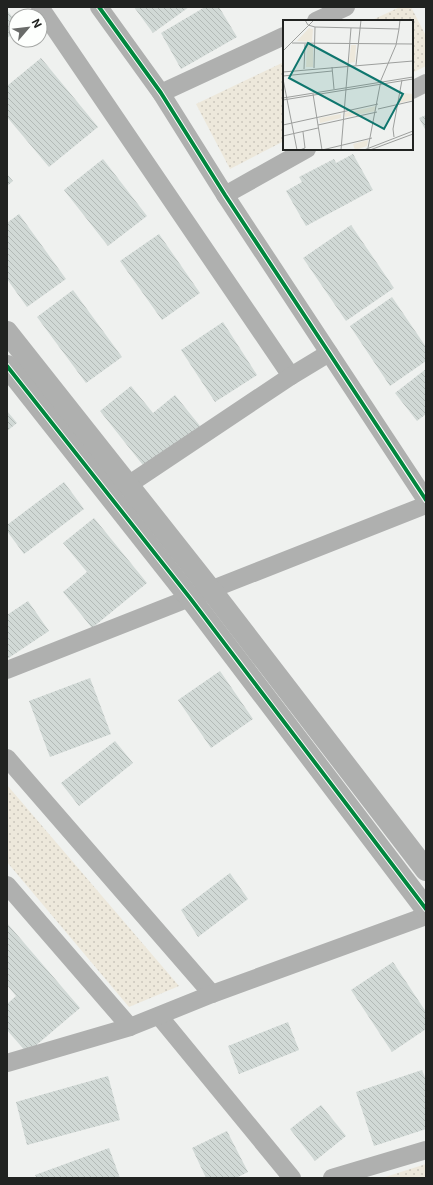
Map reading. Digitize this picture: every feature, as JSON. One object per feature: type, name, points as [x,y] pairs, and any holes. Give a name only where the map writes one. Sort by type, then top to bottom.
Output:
[{"type":"street","points":[[40,7],[291,376]]},
{"type":"street","points":[[98,7],[161,93],[225,195],[426,500]]},
{"type":"street","points":[[318,20],[346,7]]},
{"type":"street","points":[[161,93],[283,36]]},
{"type":"street","points":[[413,90],[426,83]]},
{"type":"street","points":[[225,195],[305,150]]},
{"type":"street","points":[[7,332],[211,590],[426,870]]},
{"type":"street","points":[[128,485],[291,376],[329,353]]},
{"type":"street","points":[[7,366],[190,598],[426,909]]},
{"type":"street","points":[[7,670],[426,505]]},
{"type":"street","points":[[7,758],[212,994]]},
{"type":"street","points":[[7,885],[130,1027]]},
{"type":"street","points":[[7,1063],[130,1027],[212,994],[426,916]]},
{"type":"street","points":[[159,1016],[292,1178]]},
{"type":"street","points":[[332,1178],[426,1150]]},
{"type":"shaded area","points":[[400,7],[411,7],[426,36],[426,66],[413,72],[413,20],[372,20]]},
{"type":"shaded area","points":[[283,62],[283,142],[230,169],[196,104]]},
{"type":"shaded area","points":[[7,785],[179,986],[129,1007],[7,862]]},
{"type":"shaded area","points":[[426,1164],[426,1178],[382,1178]]},
{"type":"building","points":[[134,7],[189,7],[153,33]]},
{"type":"building","points":[[205,7],[219,7],[237,37],[181,69],[161,33]]},
{"type":"building","points":[[7,10],[8,37],[7,38]]},
{"type":"building","points":[[41,58],[98,127],[49,167],[7,117],[7,86]]},
{"type":"building","points":[[426,115],[426,131],[419,118]]},
{"type":"building","points":[[353,154],[373,190],[306,226],[286,191],[302,182],[299,177],[334,159],[336,163]]},
{"type":"building","points":[[103,159],[147,216],[108,246],[64,190]]},
{"type":"building","points":[[7,174],[13,181],[7,186]]},
{"type":"building","points":[[19,214],[66,279],[27,307],[7,279],[7,223]]},
{"type":"building","points":[[351,225],[394,288],[346,321],[303,258]]},
{"type":"building","points":[[159,234],[200,293],[162,320],[120,261]]},
{"type":"building","points":[[73,290],[122,357],[86,383],[37,317]]},
{"type":"building","points":[[392,297],[426,347],[426,361],[390,386],[350,326]]},
{"type":"building","points":[[223,322],[257,375],[215,402],[181,350]]},
{"type":"building","points":[[426,369],[426,414],[417,421],[395,393]]},
{"type":"building","points":[[131,386],[153,413],[175,395],[200,426],[146,469],[100,411]]},
{"type":"building","points":[[7,411],[17,423],[7,431]]},
{"type":"building","points":[[64,482],[84,509],[24,554],[7,531],[7,525]]},
{"type":"building","points":[[94,518],[147,583],[92,628],[63,592],[87,572],[63,543]]},
{"type":"building","points":[[28,601],[49,631],[7,659],[7,615]]},
{"type":"building","points":[[220,671],[253,719],[211,748],[178,700]]},
{"type":"building","points":[[90,678],[111,734],[50,757],[29,701]]},
{"type":"building","points":[[115,741],[133,763],[79,806],[61,783]]},
{"type":"building","points":[[230,873],[248,899],[198,937],[181,910]]},
{"type":"building","points":[[7,923],[80,1008],[27,1053],[7,1030],[7,1004],[16,996],[7,985]]},
{"type":"building","points":[[393,962],[426,1012],[426,1029],[392,1052],[351,990]]},
{"type":"building","points":[[288,1022],[299,1050],[239,1074],[228,1046]]},
{"type":"building","points":[[422,1070],[426,1080],[426,1129],[374,1146],[356,1092]]},
{"type":"building","points":[[108,1076],[120,1120],[27,1145],[16,1102]]},
{"type":"building","points":[[321,1105],[346,1136],[315,1161],[290,1129]]},
{"type":"building","points":[[227,1131],[248,1172],[236,1178],[206,1178],[192,1148]]},
{"type":"building","points":[[109,1148],[120,1178],[37,1178],[35,1175]]},
{"type":"cycle path","points":[[99,7],[161,93],[225,195],[426,500]]},
{"type":"cycle path","points":[[7,366],[190,598],[426,909]]}]
